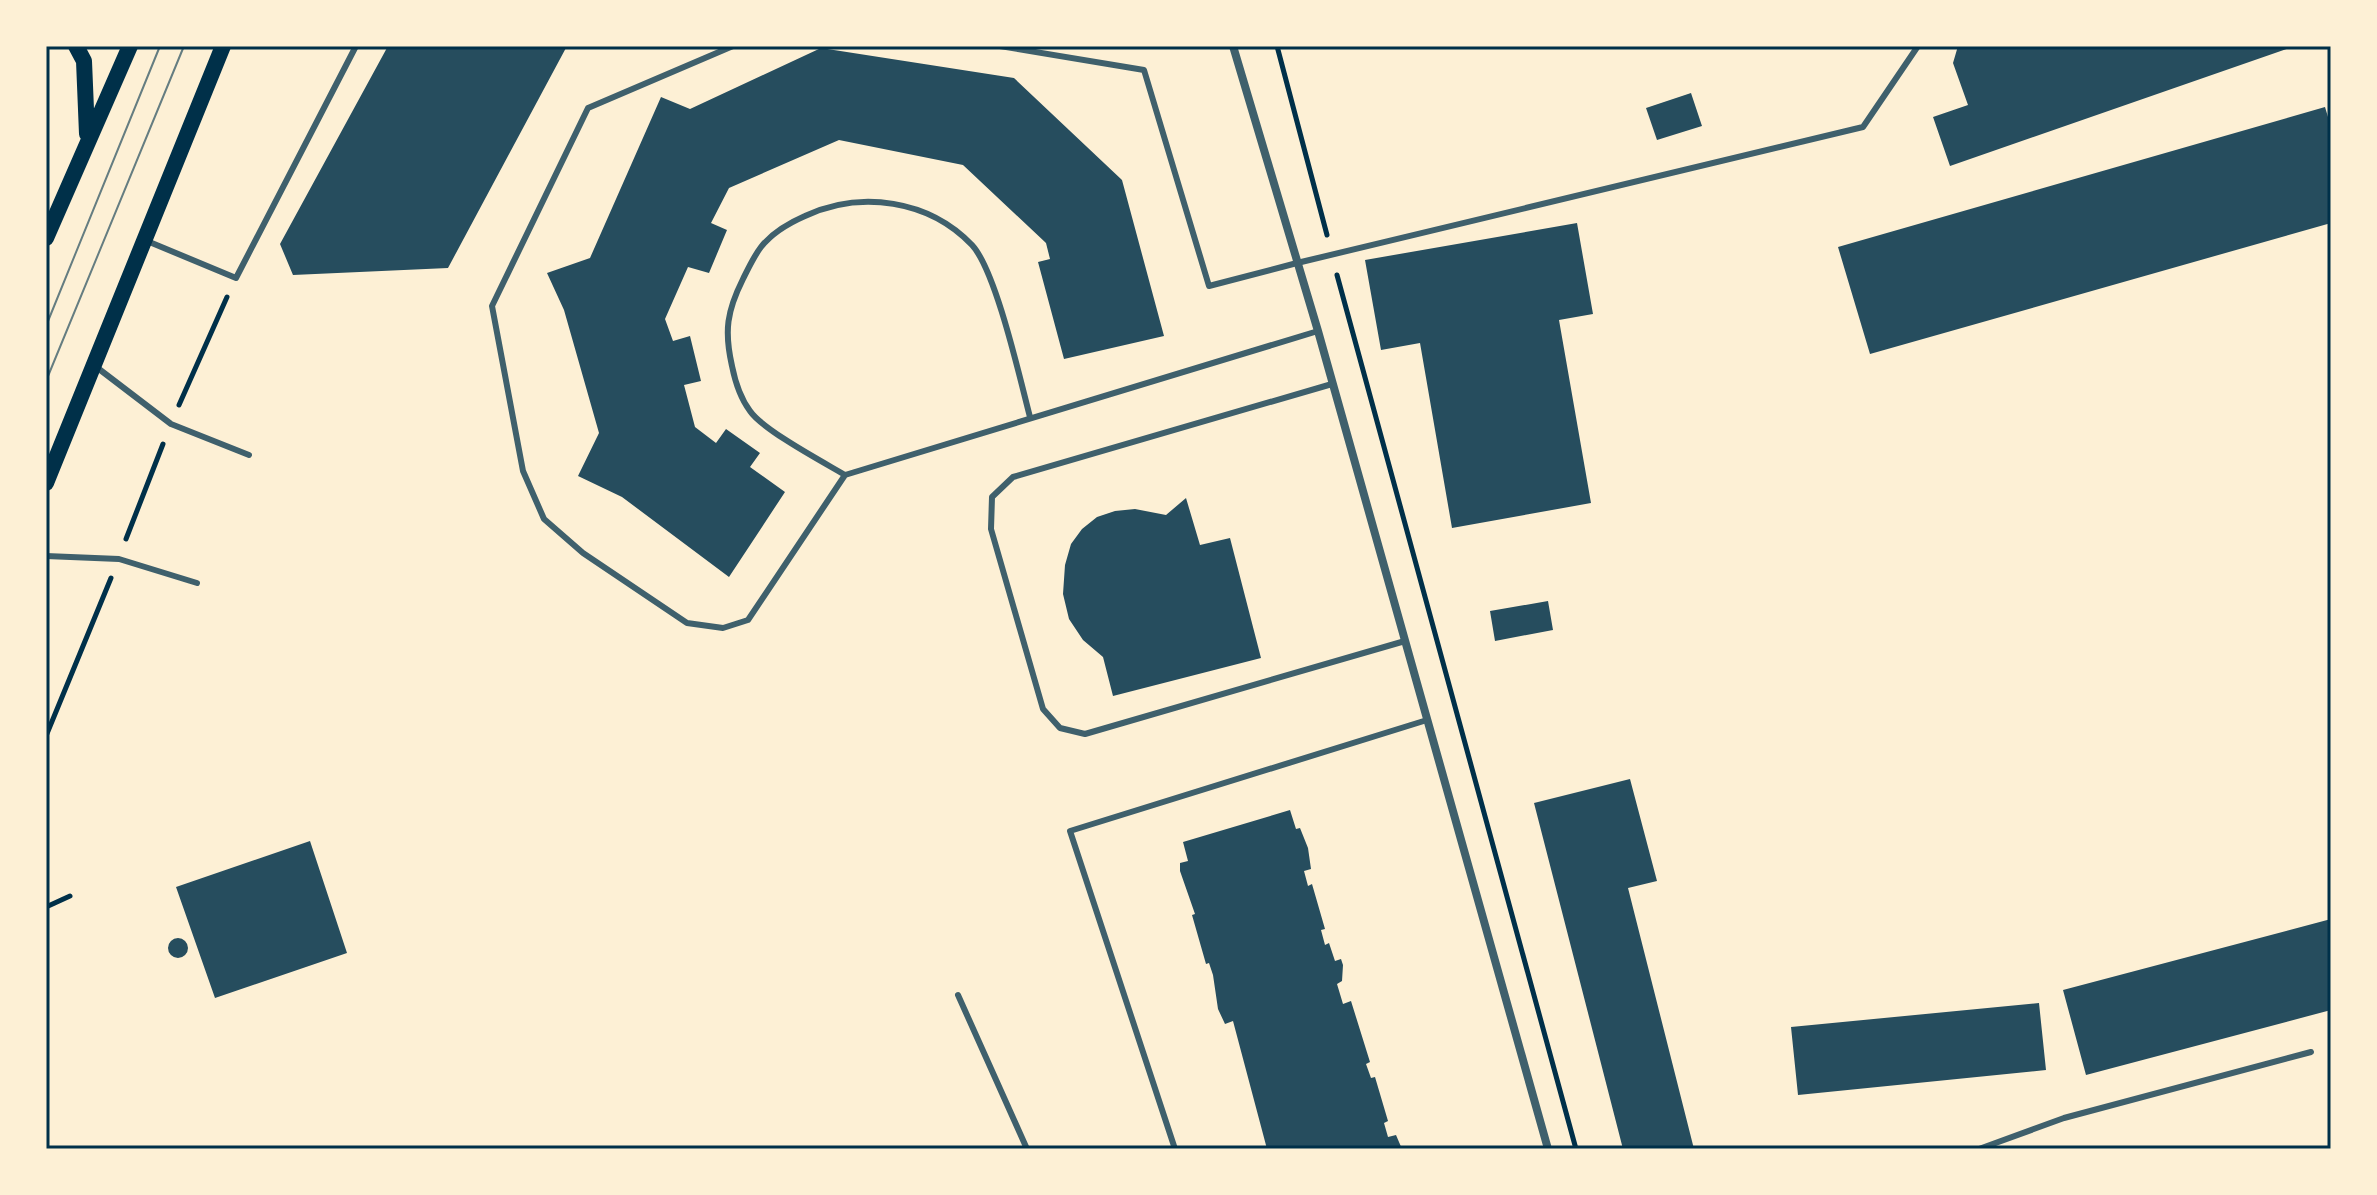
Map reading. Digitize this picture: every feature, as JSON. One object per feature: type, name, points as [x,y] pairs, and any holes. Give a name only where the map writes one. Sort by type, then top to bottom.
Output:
[{"type":"main road","points":[[76,46],[84,61],[87,140]]},
{"type":"main road","points":[[46,238],[130,46]]},
{"type":"main road","points":[[46,483],[223,46]]},
{"type":"street","points":[[1233,46],[1318,331],[1548,1149]]},
{"type":"lane","points":[[145,240],[236,278],[356,46]]},
{"type":"lane","points":[[733,46],[588,108],[492,306],[523,471],[544,519],[583,553],[687,623],[723,628],[748,620],[845,475],[1318,331]]},
{"type":"lane","points":[[1000,46],[1144,70],[1209,286],[1863,127],[1918,46]]},
{"type":"lane","points":[[845,475],[750,413],[735,379],[728,347],[730,307],[761,246],[788,223],[827,206],[871,201],[908,207],[942,220],[974,247],[993,284],[1030,417]]},
{"type":"lane","points":[[95,366],[171,424],[249,455]]},
{"type":"lane","points":[[1332,384],[1013,477],[992,497],[991,529],[1043,709],[1060,728],[1085,734],[1405,641]]},
{"type":"lane","points":[[46,556],[119,559],[197,583]]},
{"type":"lane","points":[[1175,1149],[1070,831],[1427,720]]},
{"type":"lane","points":[[958,995],[1027,1149]]},
{"type":"lane","points":[[1979,1149],[2064,1118],[2311,1052]]},
{"type":"path","points":[[1277,46],[1576,1149]]},
{"type":"path","points":[[46,736],[171,424],[236,278]]},
{"type":"path","points":[[46,907],[70,896]]},
{"type":"building","points":[[388,46],[567,46],[448,268],[293,275],[280,244]]},
{"type":"building","points":[[1958,46],[2295,46],[1950,166],[1933,117],[1968,105],[1953,63]]},
{"type":"building","points":[[821,48],[1014,78],[1122,180],[1164,336],[1064,359],[1038,262],[1050,259],[1046,243],[963,165],[839,140],[729,188],[711,223],[727,230],[709,273],[688,267],[665,319],[673,341],[690,336],[701,381],[684,385],[695,427],[716,443],[726,429],[760,453],[750,467],[785,492],[729,577],[622,497],[578,476],[599,433],[564,310],[547,273],[590,258],[661,97],[690,109]]},
{"type":"building","points":[[1691,93],[1702,126],[1657,140],[1646,108]]},
{"type":"building","points":[[2325,107],[2331,127],[2331,223],[1870,354],[1838,247]]},
{"type":"building","points":[[1577,223],[1593,314],[1559,320],[1591,503],[1452,528],[1420,343],[1381,350],[1365,260]]},
{"type":"building","points":[[1186,498],[1200,545],[1230,538],[1261,658],[1113,696],[1103,657],[1083,640],[1069,619],[1063,594],[1065,565],[1071,544],[1082,529],[1097,517],[1135,509],[1166,515]]},
{"type":"building","points":[[1548,601],[1553,630],[1495,641],[1490,611]]},
{"type":"building","points":[[1630,779],[1657,881],[1628,888],[1694,1149],[1623,1149],[1534,803]]},
{"type":"building","points":[[1290,810],[1296,829],[1300,828],[1308,848],[1311,869],[1304,871],[1308,886],[1312,884],[1325,929],[1321,930],[1325,945],[1329,943],[1335,961],[1341,959],[1343,965],[1342,981],[1337,984],[1343,1004],[1351,1001],[1370,1062],[1366,1064],[1371,1078],[1375,1077],[1388,1121],[1384,1123],[1388,1137],[1396,1135],[1402,1149],[1267,1149],[1233,1021],[1225,1024],[1218,1009],[1213,975],[1209,963],[1206,964],[1192,915],[1195,914],[1180,871],[1180,863],[1188,861],[1183,842]]},
{"type":"building","points":[[310,841],[347,953],[215,998],[176,887]]},
{"type":"building","points":[[2331,919],[2331,1010],[2086,1075],[2063,990]]},
{"type":"building","points":[[178,938],[185,941],[188,948],[185,955],[178,958],[171,955],[168,948],[171,941]]},
{"type":"building","points":[[2039,1003],[2046,1070],[1798,1095],[1791,1027]]},
{"type":"tram line","points":[[46,326],[160,46]]},
{"type":"tram line","points":[[46,381],[184,46]]}]
